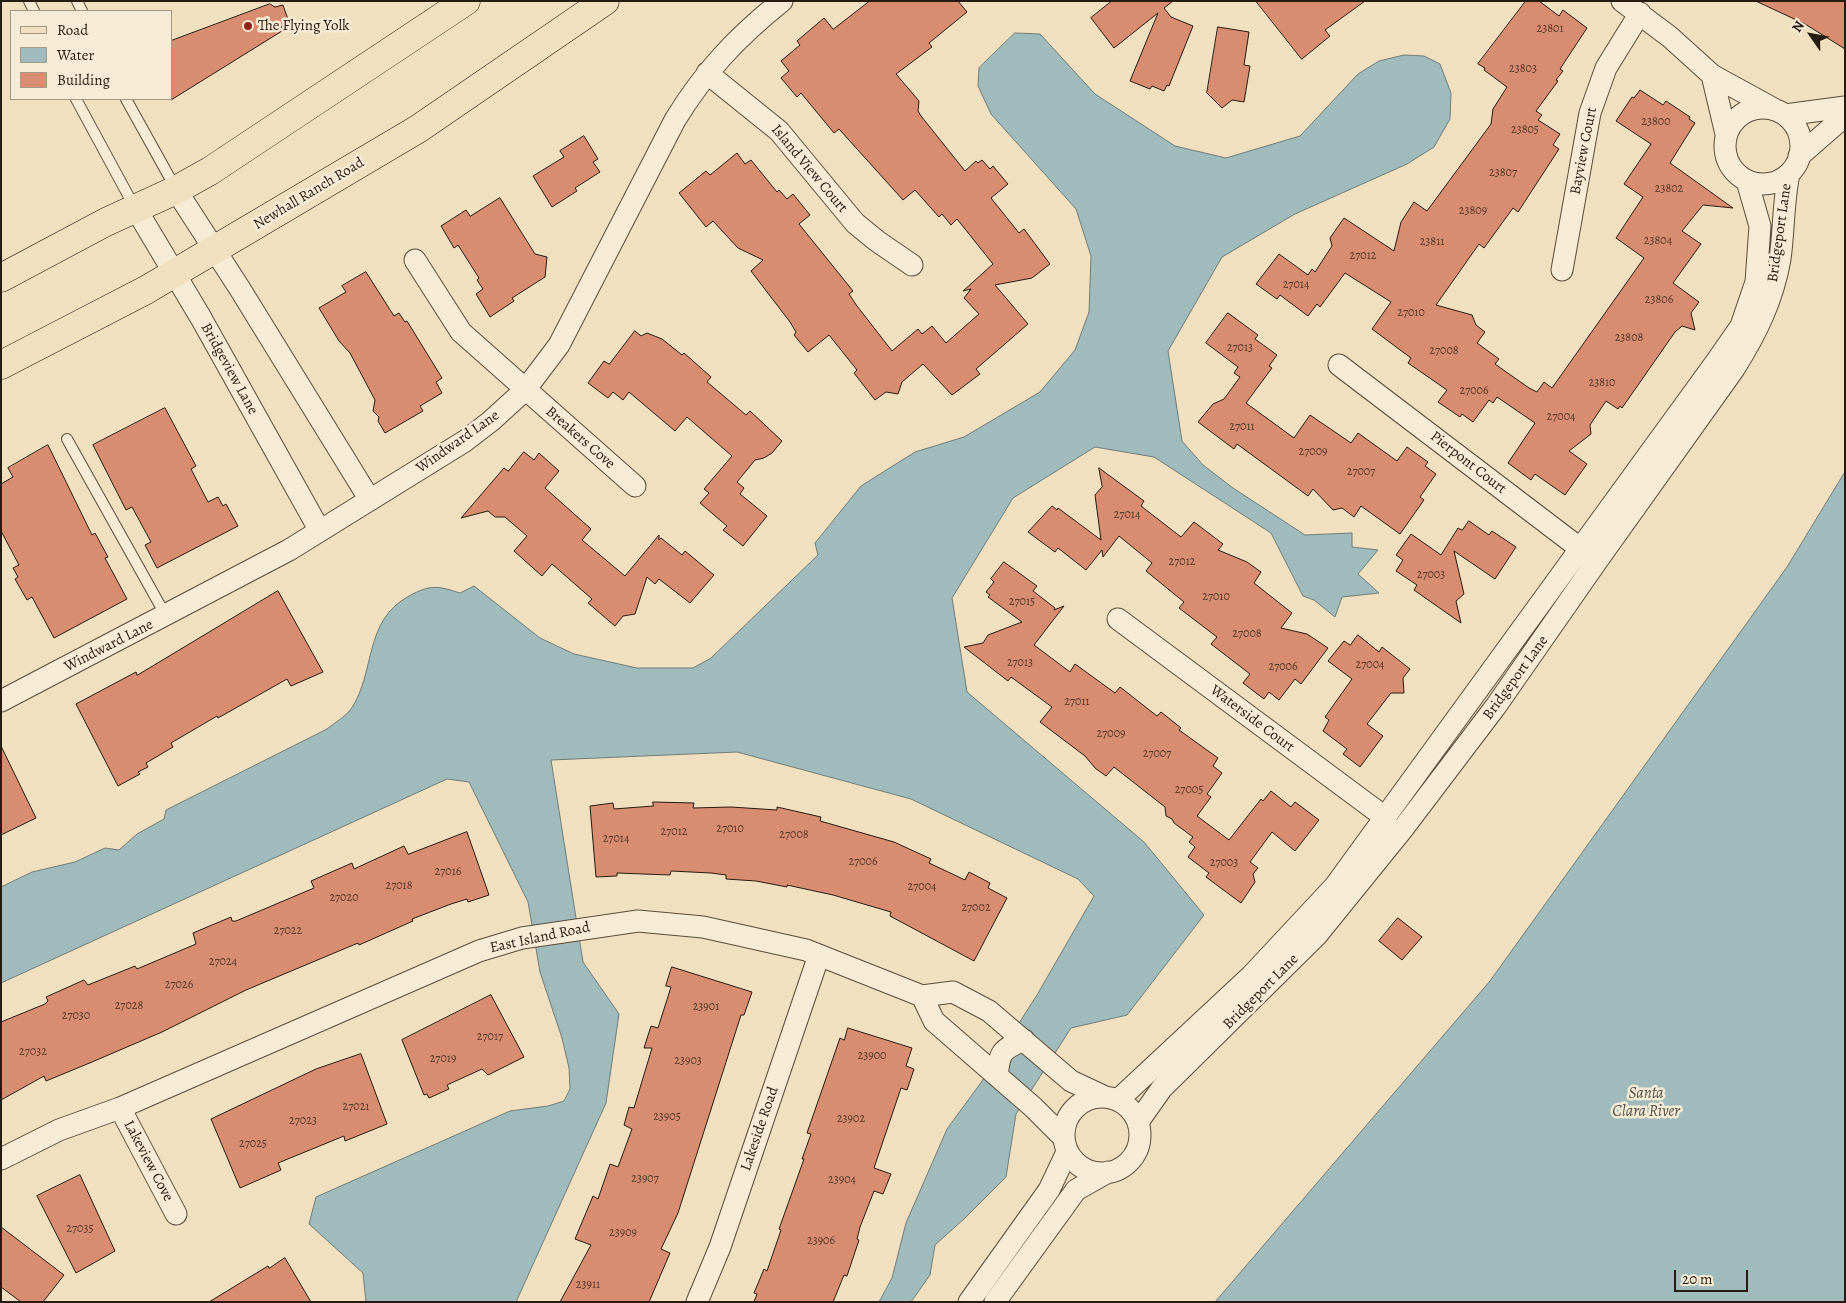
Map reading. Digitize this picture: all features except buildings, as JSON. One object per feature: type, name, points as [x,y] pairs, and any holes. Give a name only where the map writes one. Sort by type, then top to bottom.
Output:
[{"type":"main road","points":[[1,278],[106,222],[176,190],[210,171],[466,1]]},
{"type":"main road","name":"Newhall Ranch Road","points":[[1,366],[215,250],[418,128],[605,1]]},
{"type":"street","name":"Windward Lane","points":[[1,702],[289,550],[465,440],[491,421],[525,390],[559,345],[675,120],[706,73],[752,25],[782,1]]},
{"type":"street","points":[[1622,1],[1670,37],[1712,74],[1780,112],[1794,123],[1799,133],[1801,145],[1794,165]]},
{"type":"street","name":"Bayview Court","points":[[1562,270],[1590,113],[1606,68],[1640,14]]},
{"type":"street","name":"Island View Court","points":[[706,73],[779,131],[856,223],[877,241],[912,265]]},
{"type":"street","points":[[1712,74],[1726,134],[1725,156],[1730,166],[1747,181],[1769,184],[1794,165],[1845,116]]},
{"type":"street","points":[[1726,134],[1732,123],[1740,115],[1751,109],[1763,107],[1780,112],[1845,107]]},
{"type":"street","name":"Bridgeport Lane","points":[[1138,1122],[1162,1088],[1317,935],[1402,830],[1496,706],[1729,377],[1751,343],[1767,309],[1780,258],[1783,200],[1794,165]]},
{"type":"street","name":"Bridgeport Lane","points":[[969,1302],[1049,1190],[1065,1145],[1067,1119],[1078,1104],[1090,1098],[1110,1098],[1251,976],[1335,886],[1741,326],[1756,282],[1760,226],[1747,181]]},
{"type":"street","points":[[176,190],[370,500]]},
{"type":"street","name":"Bridgeview Lane","points":[[136,209],[175,272],[320,531]]},
{"type":"street","name":"Breakers Cove","points":[[415,260],[461,332],[635,486]]},
{"type":"street","name":"Pierpont Court","points":[[1339,365],[1597,561]]},
{"type":"street","name":"Waterside Court","points":[[1118,619],[1386,818]]},
{"type":"street","name":"East Island Road","points":[[1,1159],[58,1130],[120,1108],[479,951],[522,938],[638,921],[703,927],[819,955],[922,996],[953,992],[989,1011],[1071,1081],[1110,1098]]},
{"type":"street","name":"Lakeside Road","points":[[697,1302],[720,1247],[819,955]]},
{"type":"street","points":[[922,996],[934,1021],[1033,1107],[1065,1145],[1074,1162],[1084,1169],[1108,1172]]},
{"type":"street","points":[[997,1076],[1000,1055],[1005,1049],[1024,1040]]},
{"type":"street","points":[[995,1302],[1076,1190],[1108,1172],[1121,1168],[1131,1160],[1138,1148],[1140,1135],[1138,1122],[1126,1105],[1110,1098]]},
{"type":"street","name":"Lakeview Cove","points":[[120,1108],[176,1214]]},
{"type":"lane","points":[[77,100],[136,209]]},
{"type":"lane","points":[[127,100],[176,190]]},
{"type":"lane","points":[[66,439],[166,616]]},
{"type":"water","points":[[1015,33],[1040,34],[1095,94],[1175,146],[1226,158],[1300,136],[1358,74],[1379,61],[1404,55],[1424,56],[1440,64],[1451,93],[1450,119],[1434,147],[1407,164],[1295,214],[1222,257],[1168,351],[1182,441],[1203,465],[1233,488],[1305,535],[1352,533],[1352,547],[1378,550],[1358,574],[1379,593],[1342,597],[1335,617],[1314,600],[1303,596],[1271,533],[1154,457],[1095,447],[1013,498],[952,598],[967,692],[1144,842],[1204,915],[1127,1015],[1071,1028],[1016,1114],[1006,1177],[935,1245],[930,1275],[911,1302],[879,1302],[892,1278],[906,1223],[947,1129],[980,1084],[1037,995],[1094,896],[1078,879],[911,799],[737,752],[551,760],[583,962],[619,1014],[606,1103],[516,1302],[366,1302],[363,1273],[309,1224],[316,1197],[510,1111],[548,1106],[564,1101],[570,1089],[569,1068],[562,1038],[540,972],[528,902],[469,782],[447,779],[1,983],[1,887],[32,872],[75,862],[105,848],[119,850],[137,834],[164,819],[166,810],[327,729],[349,712],[359,695],[372,648],[384,619],[394,607],[423,589],[434,587],[460,593],[474,586],[540,638],[574,654],[637,668],[693,668],[711,658],[818,555],[815,543],[861,486],[915,452],[964,437],[1040,392],[1075,350],[1089,312],[1091,256],[1076,209],[991,114],[978,86],[979,68]]},
{"type":"water","name":"Santa Clara River","points":[[1845,472],[1845,1302],[1215,1302],[1490,981],[1787,567]]},
{"type":"place","name":"The Flying Yolk","points":[[248,26]]}]
